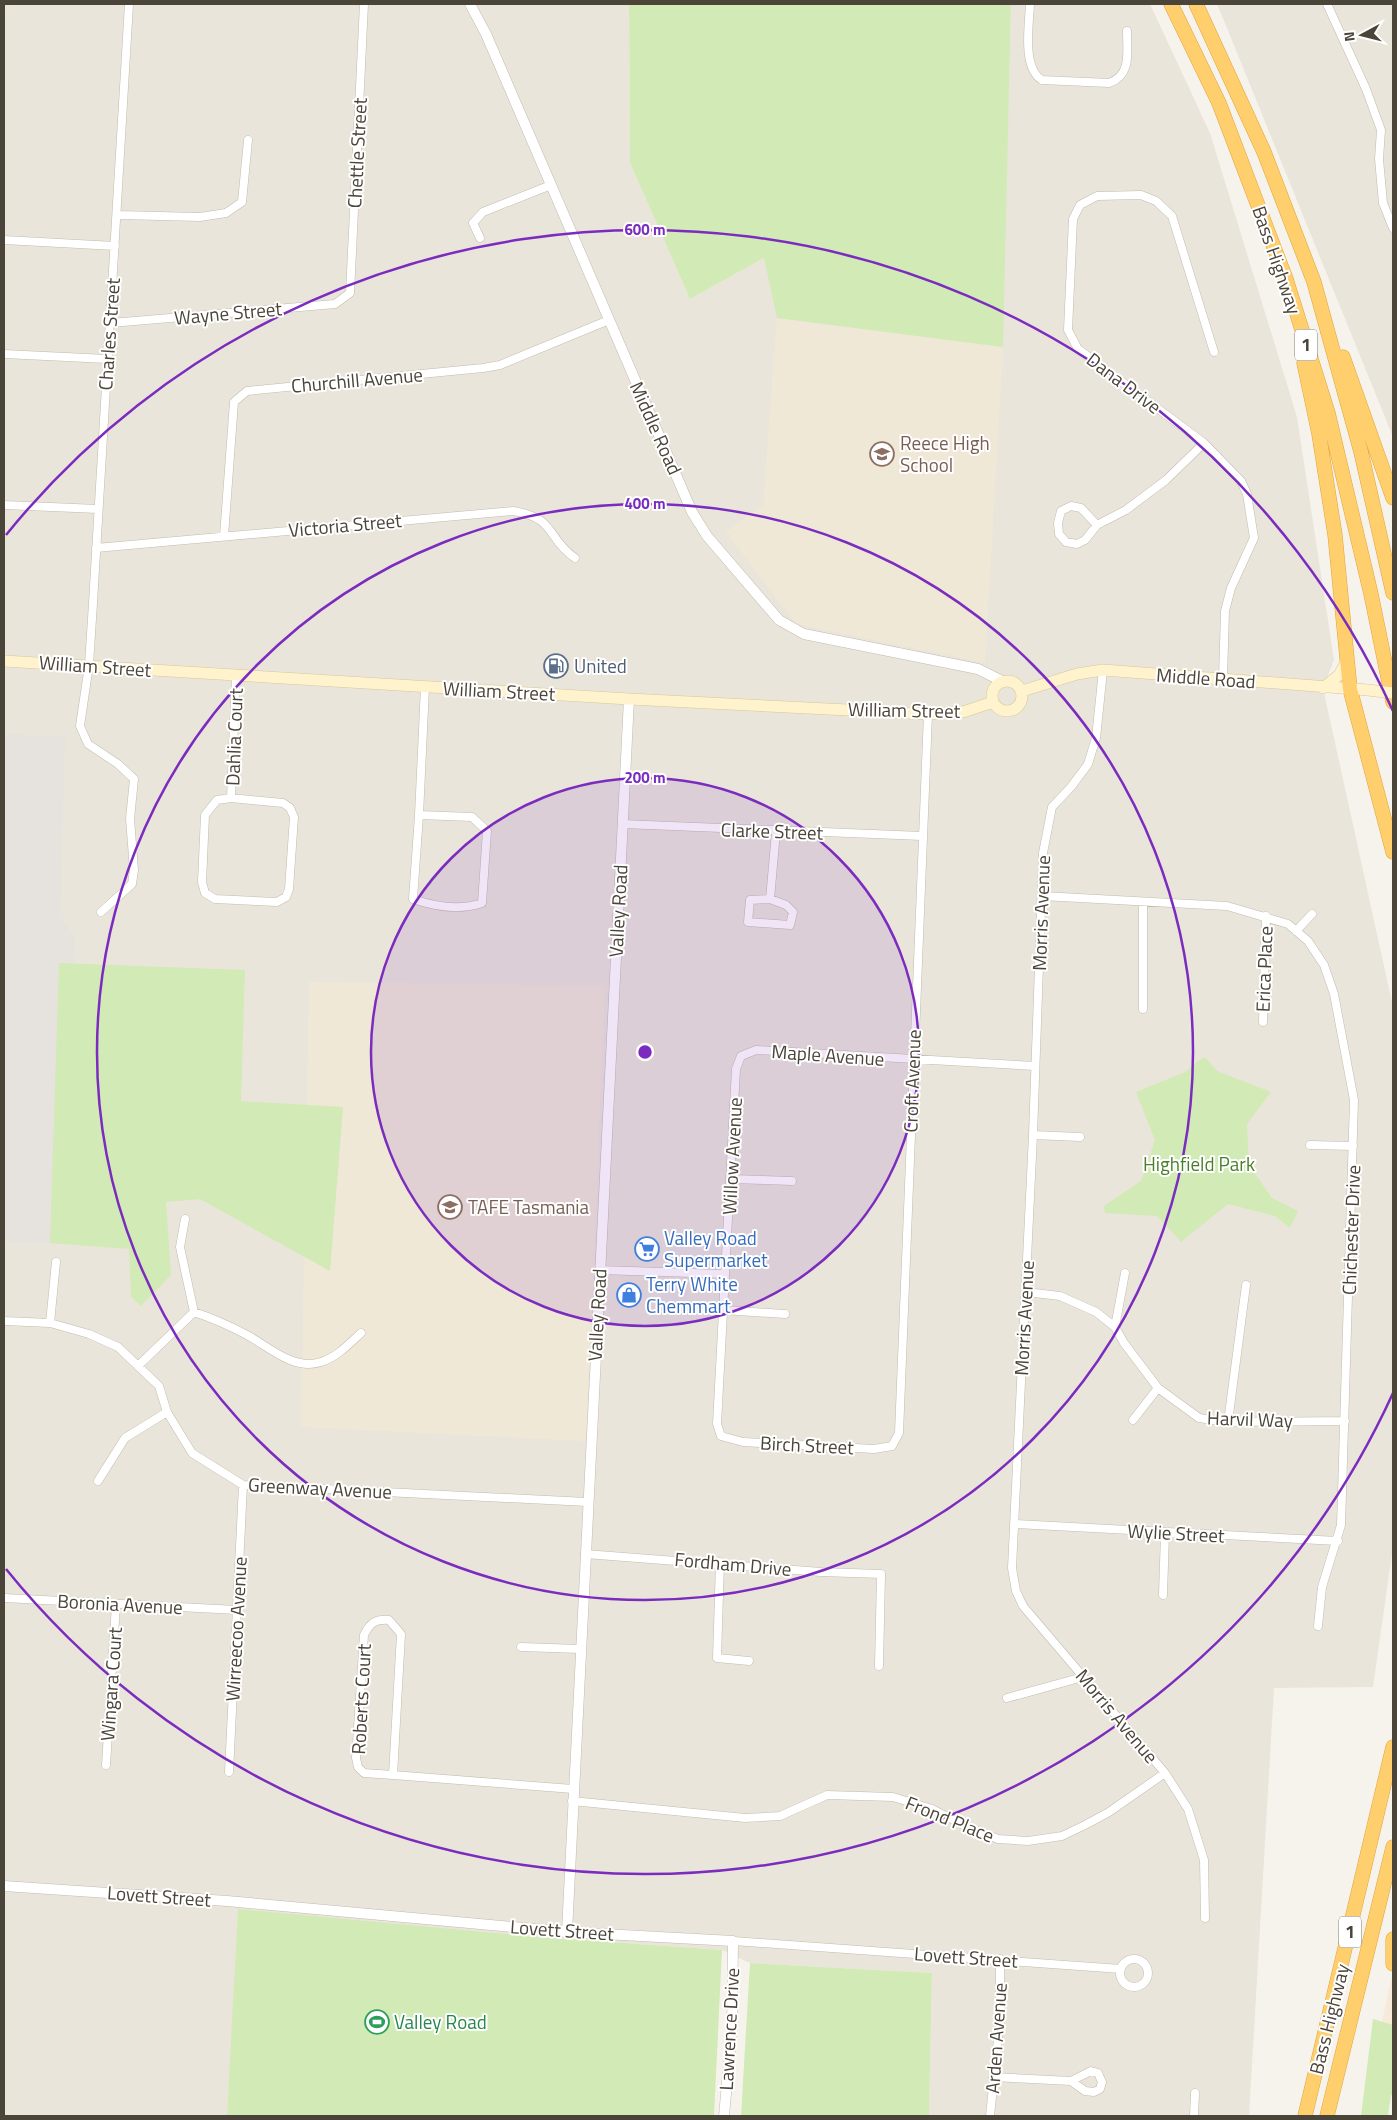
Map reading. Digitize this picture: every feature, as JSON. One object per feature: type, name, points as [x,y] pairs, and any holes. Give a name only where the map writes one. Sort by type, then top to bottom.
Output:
[{"type":"highway","name":"Bass Highway","points":[[1171,4],[1219,103],[1286,279],[1328,414],[1371,594],[1393,702]]},
{"type":"highway","name":"Bass Highway","points":[[1196,4],[1264,152],[1314,282],[1362,452],[1393,593]]},
{"type":"highway","points":[[1286,279],[1319,434],[1335,535],[1350,689],[1393,852]]},
{"type":"highway","points":[[1314,282],[1354,386],[1393,498]]},
{"type":"highway","name":"Bass Highway","points":[[1305,2116],[1393,1747]]},
{"type":"highway","name":"Bass Highway","points":[[1327,2116],[1393,1847]]},
{"type":"highway","points":[[1393,1939],[1393,1964]]},
{"type":"main road","points":[[1323,688],[1339,675],[1348,659]]},
{"type":"main road","name":"William Street","points":[[4,661],[629,699],[928,714],[964,712],[993,702]]},
{"type":"main road","name":"Middle Road","points":[[1022,692],[1077,674],[1103,670],[1223,678],[1393,693]]},
{"type":"main road","points":[[1002,681],[1013,681],[1022,692],[1019,705],[1010,711],[1000,709],[993,702],[994,688],[1002,681]]},
{"type":"street","name":"Charles Street","points":[[101,912],[132,884],[134,870],[130,819],[134,779],[118,764],[88,744],[80,726],[89,665],[107,359],[118,215],[129,4]]},
{"type":"street","name":"Chettle Street","points":[[344,300],[350,294],[364,4]]},
{"type":"street","name":"Middle Road","points":[[470,4],[551,185],[692,512],[707,536],[780,620],[804,634],[959,664],[978,669],[1002,681]]},
{"type":"street","points":[[1030,4],[1029,62],[1035,76],[1042,80],[1109,83],[1117,80],[1124,74],[1127,65],[1127,31]]},
{"type":"street","points":[[1327,4],[1366,89],[1381,130],[1379,159],[1384,203],[1393,228]]},
{"type":"street","points":[[118,215],[200,217],[226,213],[242,202],[248,140]]},
{"type":"street","points":[[480,238],[473,223],[483,212],[551,185]]},
{"type":"street","name":"Dana Drive","points":[[1214,352],[1172,216],[1156,201],[1140,196],[1097,196],[1080,206],[1073,219],[1068,330],[1078,349],[1204,443],[1241,481],[1247,494],[1254,538],[1231,588],[1224,611],[1223,678]]},
{"type":"street","points":[[4,240],[115,246]]},
{"type":"street","name":"Wayne Street","points":[[111,323],[335,304],[344,300]]},
{"type":"street","name":"Churchill Avenue","points":[[224,536],[234,402],[247,391],[500,365],[609,320]]},
{"type":"street","points":[[4,354],[107,359]]},
{"type":"street","points":[[1097,525],[1081,508],[1071,506],[1061,511],[1058,523],[1059,534],[1066,542],[1077,544],[1085,540],[1097,525],[1126,510],[1166,480],[1204,443]]},
{"type":"street","points":[[4,506],[98,508]]},
{"type":"street","name":"Victoria Street","points":[[96,548],[514,511],[527,513],[546,522],[564,550],[575,558]]},
{"type":"street","name":"Morris Avenue","points":[[1103,670],[1096,738],[1088,764],[1071,787],[1052,807],[1043,853],[1033,1135],[1012,1568],[1016,1591],[1024,1606],[1164,1773],[1188,1809],[1204,1860],[1205,1918]]},
{"type":"street","name":"Dahlia Court","points":[[231,798],[236,676]]},
{"type":"street","points":[[419,815],[472,817],[487,831],[482,903],[467,908],[432,906],[413,899],[425,687]]},
{"type":"street","name":"Valley Road","points":[[567,1932],[572,1788],[629,699]]},
{"type":"street","name":"Croft Avenue","points":[[892,1446],[899,1433],[928,714]]},
{"type":"street","name":"Dahlia Court","points":[[231,798],[283,803],[290,808],[294,816],[289,889],[286,897],[277,902],[215,899],[205,894],[202,882],[205,814],[217,800],[231,798]]},
{"type":"street","name":"Clarke Street","points":[[622,824],[776,832],[922,836]]},
{"type":"street","points":[[770,899],[776,832]]},
{"type":"street","name":"Chichester Drive","points":[[1042,896],[1227,906],[1288,924],[1308,941],[1324,965],[1334,994],[1354,1100],[1341,1525],[1338,1541],[1322,1587],[1318,1626]]},
{"type":"street","points":[[770,899],[786,905],[793,912],[790,925],[748,922],[750,900],[770,899]]},
{"type":"street","points":[[1143,902],[1143,1009]]},
{"type":"street","points":[[1296,931],[1312,914]]},
{"type":"street","name":"Erica Place","points":[[1262,1022],[1266,916]]},
{"type":"street","name":"Maple Avenue","points":[[741,1056],[756,1050],[1035,1066]]},
{"type":"street","name":"Willow Avenue","points":[[722,1436],[717,1424],[736,1069],[741,1056]]},
{"type":"street","points":[[1033,1135],[1080,1137]]},
{"type":"street","points":[[1310,1145],[1353,1146]]},
{"type":"street","points":[[731,1179],[792,1181]]},
{"type":"street","points":[[185,1219],[180,1247],[194,1312]]},
{"type":"street","points":[[50,1323],[56,1262]]},
{"type":"street","points":[[599,1270],[725,1274]]},
{"type":"street","points":[[1115,1327],[1125,1273]]},
{"type":"street","points":[[1228,1422],[1246,1285]]},
{"type":"street","name":"Harvil Way","points":[[1026,1292],[1060,1296],[1096,1312],[1115,1327],[1124,1343],[1158,1388],[1199,1418],[1228,1422],[1345,1421]]},
{"type":"street","points":[[723,1310],[785,1314]]},
{"type":"street","points":[[194,1312],[246,1334],[285,1358],[306,1364],[320,1362],[335,1355],[361,1333]]},
{"type":"street","points":[[138,1366],[194,1312]]},
{"type":"street","name":"Greenway Avenue","points":[[4,1321],[50,1323],[90,1334],[118,1346],[159,1386],[167,1412],[192,1453],[243,1485],[587,1502]]},
{"type":"street","points":[[1133,1420],[1158,1388]]},
{"type":"street","points":[[98,1481],[125,1438],[167,1412]]},
{"type":"street","name":"Birch Street","points":[[722,1436],[730,1440],[752,1442],[874,1449],[892,1446]]},
{"type":"street","name":"Wirreecoo Avenue","points":[[229,1772],[243,1485]]},
{"type":"street","name":"Wylie Street","points":[[1014,1524],[1338,1541]]},
{"type":"street","points":[[1163,1595],[1165,1533]]},
{"type":"street","name":"Fordham Drive","points":[[585,1554],[720,1562],[821,1572],[881,1574],[879,1666]]},
{"type":"street","points":[[720,1562],[717,1658],[749,1661]]},
{"type":"street","name":"Boronia Avenue","points":[[4,1598],[237,1610]]},
{"type":"street","name":"Wingara Court","points":[[106,1765],[116,1604]]},
{"type":"street","name":"Roberts Court","points":[[393,1775],[400,1634],[389,1620],[380,1619],[369,1624],[364,1635],[356,1758],[358,1767],[364,1773],[572,1788]]},
{"type":"street","points":[[521,1647],[580,1649]]},
{"type":"street","points":[[1007,1698],[1083,1677]]},
{"type":"street","name":"Frond Place","points":[[572,1801],[745,1818],[780,1816],[827,1795],[893,1797],[932,1809],[965,1826],[998,1839],[1028,1841],[1062,1836],[1085,1825],[1109,1812],[1164,1773]]},
{"type":"street","name":"Lovett Street","points":[[4,1886],[227,1900],[567,1932],[733,1941],[1121,1969]]},
{"type":"street","name":"Lawrence Drive","points":[[724,2116],[732,2028],[733,1941]]},
{"type":"street","name":"Arden Avenue","points":[[990,2116],[1000,2020],[1000,1959]]},
{"type":"street","points":[[994,2077],[1071,2081]]},
{"type":"street","points":[[1194,2116],[1195,2093]]},
{"type":"shaded area","points":[[4,4],[629,4],[630,163],[690,299],[764,258],[1002,347],[1011,4],[1150,4],[1210,133],[1297,417],[1334,660],[1323,688],[1393,1007],[1393,1547],[1373,1687],[1274,1688],[1249,2116],[929,2116],[932,1973],[750,1963],[722,1950],[526,1936],[228,2109],[227,2116],[4,2116]]},
{"type":"shaded area","points":[[1217,4],[1393,4],[1393,437],[1229,33]]},
{"type":"shaded area","name":"Reece High School","points":[[777,318],[1003,347],[985,663],[796,624],[726,532],[763,505]]},
{"type":"shaded area","points":[[4,734],[65,737],[60,915],[75,939],[66,1092],[54,1166],[50,1243],[4,1242]]},
{"type":"shaded area","name":"TAFE Tasmania","points":[[309,982],[605,986],[586,1441],[301,1427]]},
{"type":"shaded area","points":[[668,1238],[719,1241],[718,1260],[711,1265],[667,1262]]},
{"type":"shaded area","points":[[661,1284],[688,1285],[687,1308],[660,1306]]},
{"type":"shaded area","points":[[1393,1971],[1393,2044],[1378,2040]]},
{"type":"green space","points":[[629,4],[1011,4],[1003,347],[777,318],[764,258],[690,299],[630,163]]},
{"type":"green space","points":[[59,963],[245,970],[241,1101],[343,1107],[330,1271],[200,1199],[166,1202],[171,1275],[141,1306],[131,1297],[129,1249],[50,1243]]},
{"type":"green space","name":"Highfield Park","points":[[1202,1058],[1206,1058],[1217,1071],[1271,1092],[1247,1124],[1249,1165],[1272,1198],[1298,1211],[1290,1228],[1275,1216],[1228,1204],[1181,1242],[1157,1216],[1105,1213],[1104,1206],[1141,1181],[1155,1140],[1136,1092],[1185,1072]]},
{"type":"green space","name":"Valley Road","points":[[238,1909],[526,1936],[722,1950],[714,2116],[227,2116]]},
{"type":"green space","points":[[750,1963],[932,1973],[929,2116],[741,2116]]},
{"type":"green space","points":[[1373,2019],[1393,2025],[1393,2096],[1391,2095],[1388,2116],[1361,2116]]},
{"type":"place","name":"Reece High School","points":[[882,454]]},
{"type":"place","name":"United","points":[[556,666]]},
{"type":"place","name":"TAFE Tasmania","points":[[450,1207]]},
{"type":"place","name":"Valley Road Supermarket","points":[[647,1249]]},
{"type":"place","name":"Terry White Chemmart","points":[[629,1295]]},
{"type":"place","name":"Valley Road","points":[[377,2022]]}]
